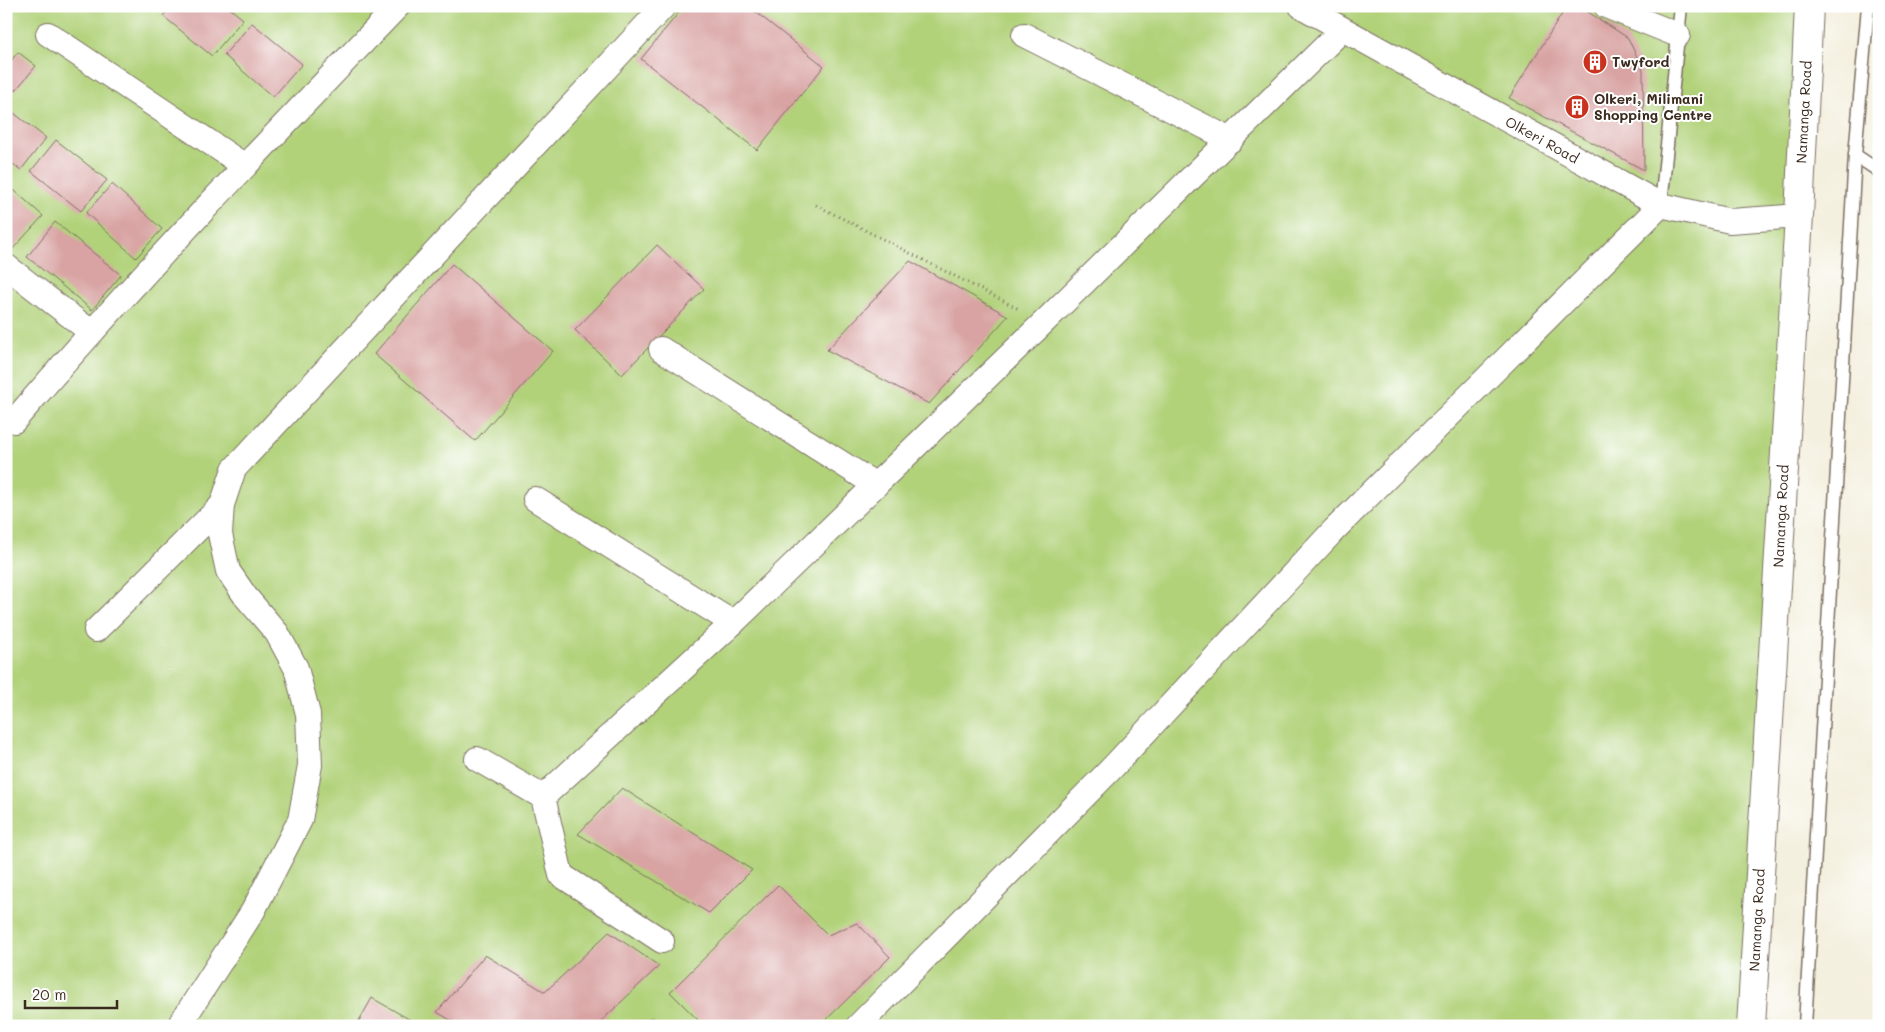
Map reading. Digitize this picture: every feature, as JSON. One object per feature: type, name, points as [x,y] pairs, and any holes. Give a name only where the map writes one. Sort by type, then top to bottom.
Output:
[{"type":"highway","name":"Namanga Road","points":[[1751,1026],[1799,216],[1809,6]]},
{"type":"street","points":[[14,421],[91,332],[245,166],[398,6]]},
{"type":"street","points":[[179,1026],[253,911],[300,820],[310,765],[308,714],[296,668],[277,632],[246,597],[228,572],[220,534],[222,505],[234,469],[664,6]]},
{"type":"street","points":[[1606,6],[1678,35]]},
{"type":"street","name":"Olkeri Road","points":[[1314,10],[1342,30],[1661,205],[1730,221],[1799,216]]},
{"type":"street","points":[[543,797],[733,623],[1342,30]]},
{"type":"street","points":[[48,34],[245,166]]},
{"type":"street","points":[[1024,35],[1231,140]]},
{"type":"street","points":[[858,1026],[1112,768],[1334,530],[1661,205]]},
{"type":"street","points":[[6,266],[91,332]]},
{"type":"street","points":[[662,349],[876,485]]},
{"type":"street","points":[[535,499],[733,623]]},
{"type":"street","points":[[96,630],[222,505]]},
{"type":"street","points":[[477,759],[543,797],[561,875],[662,941]]},
{"type":"lane","points":[[1661,205],[1680,6]]},
{"type":"lane","points":[[1805,1026],[1855,155],[1868,6]]},
{"type":"lane","points":[[1855,155],[1879,171]]},
{"type":"path","points":[[816,205],[1044,322]]},
{"type":"green space","points":[[6,6],[1807,6],[1748,1026],[6,1026]]},
{"type":"building","points":[[144,6],[155,6],[151,11]]},
{"type":"building","points":[[171,6],[227,6],[243,19],[212,56],[163,16]]},
{"type":"building","points":[[684,6],[748,6],[824,66],[757,150],[641,59]]},
{"type":"building","points":[[1567,6],[1579,6],[1628,38],[1643,70],[1644,170],[1509,98]]},
{"type":"building","points":[[252,23],[302,64],[273,97],[224,55]]},
{"type":"building","points":[[18,52],[36,66],[15,91],[6,84],[6,67]]},
{"type":"building","points":[[6,107],[46,138],[21,170],[6,159]]},
{"type":"building","points":[[56,140],[107,180],[81,211],[31,171]]},
{"type":"building","points":[[6,183],[43,216],[10,252],[6,248]]},
{"type":"building","points":[[112,184],[162,229],[136,258],[86,213]]},
{"type":"building","points":[[55,222],[121,275],[92,310],[27,257]]},
{"type":"building","points":[[657,245],[704,289],[622,375],[575,330]]},
{"type":"building","points":[[910,261],[1008,316],[929,404],[827,350]]},
{"type":"building","points":[[452,264],[553,351],[475,441],[374,354]]},
{"type":"building","points":[[622,788],[752,870],[709,913],[578,834]]},
{"type":"building","points":[[778,885],[828,935],[857,923],[890,957],[820,1026],[704,1026],[670,992]]},
{"type":"building","points":[[609,932],[659,966],[596,1026],[460,1026],[437,1012],[485,955],[545,992]]},
{"type":"building","points":[[372,998],[421,1026],[356,1026]]},
{"type":"place","name":"Twyford","points":[[1595,62]]},
{"type":"place","name":"Olkeri, Milimani Shopping Centre","points":[[1577,107]]}]
